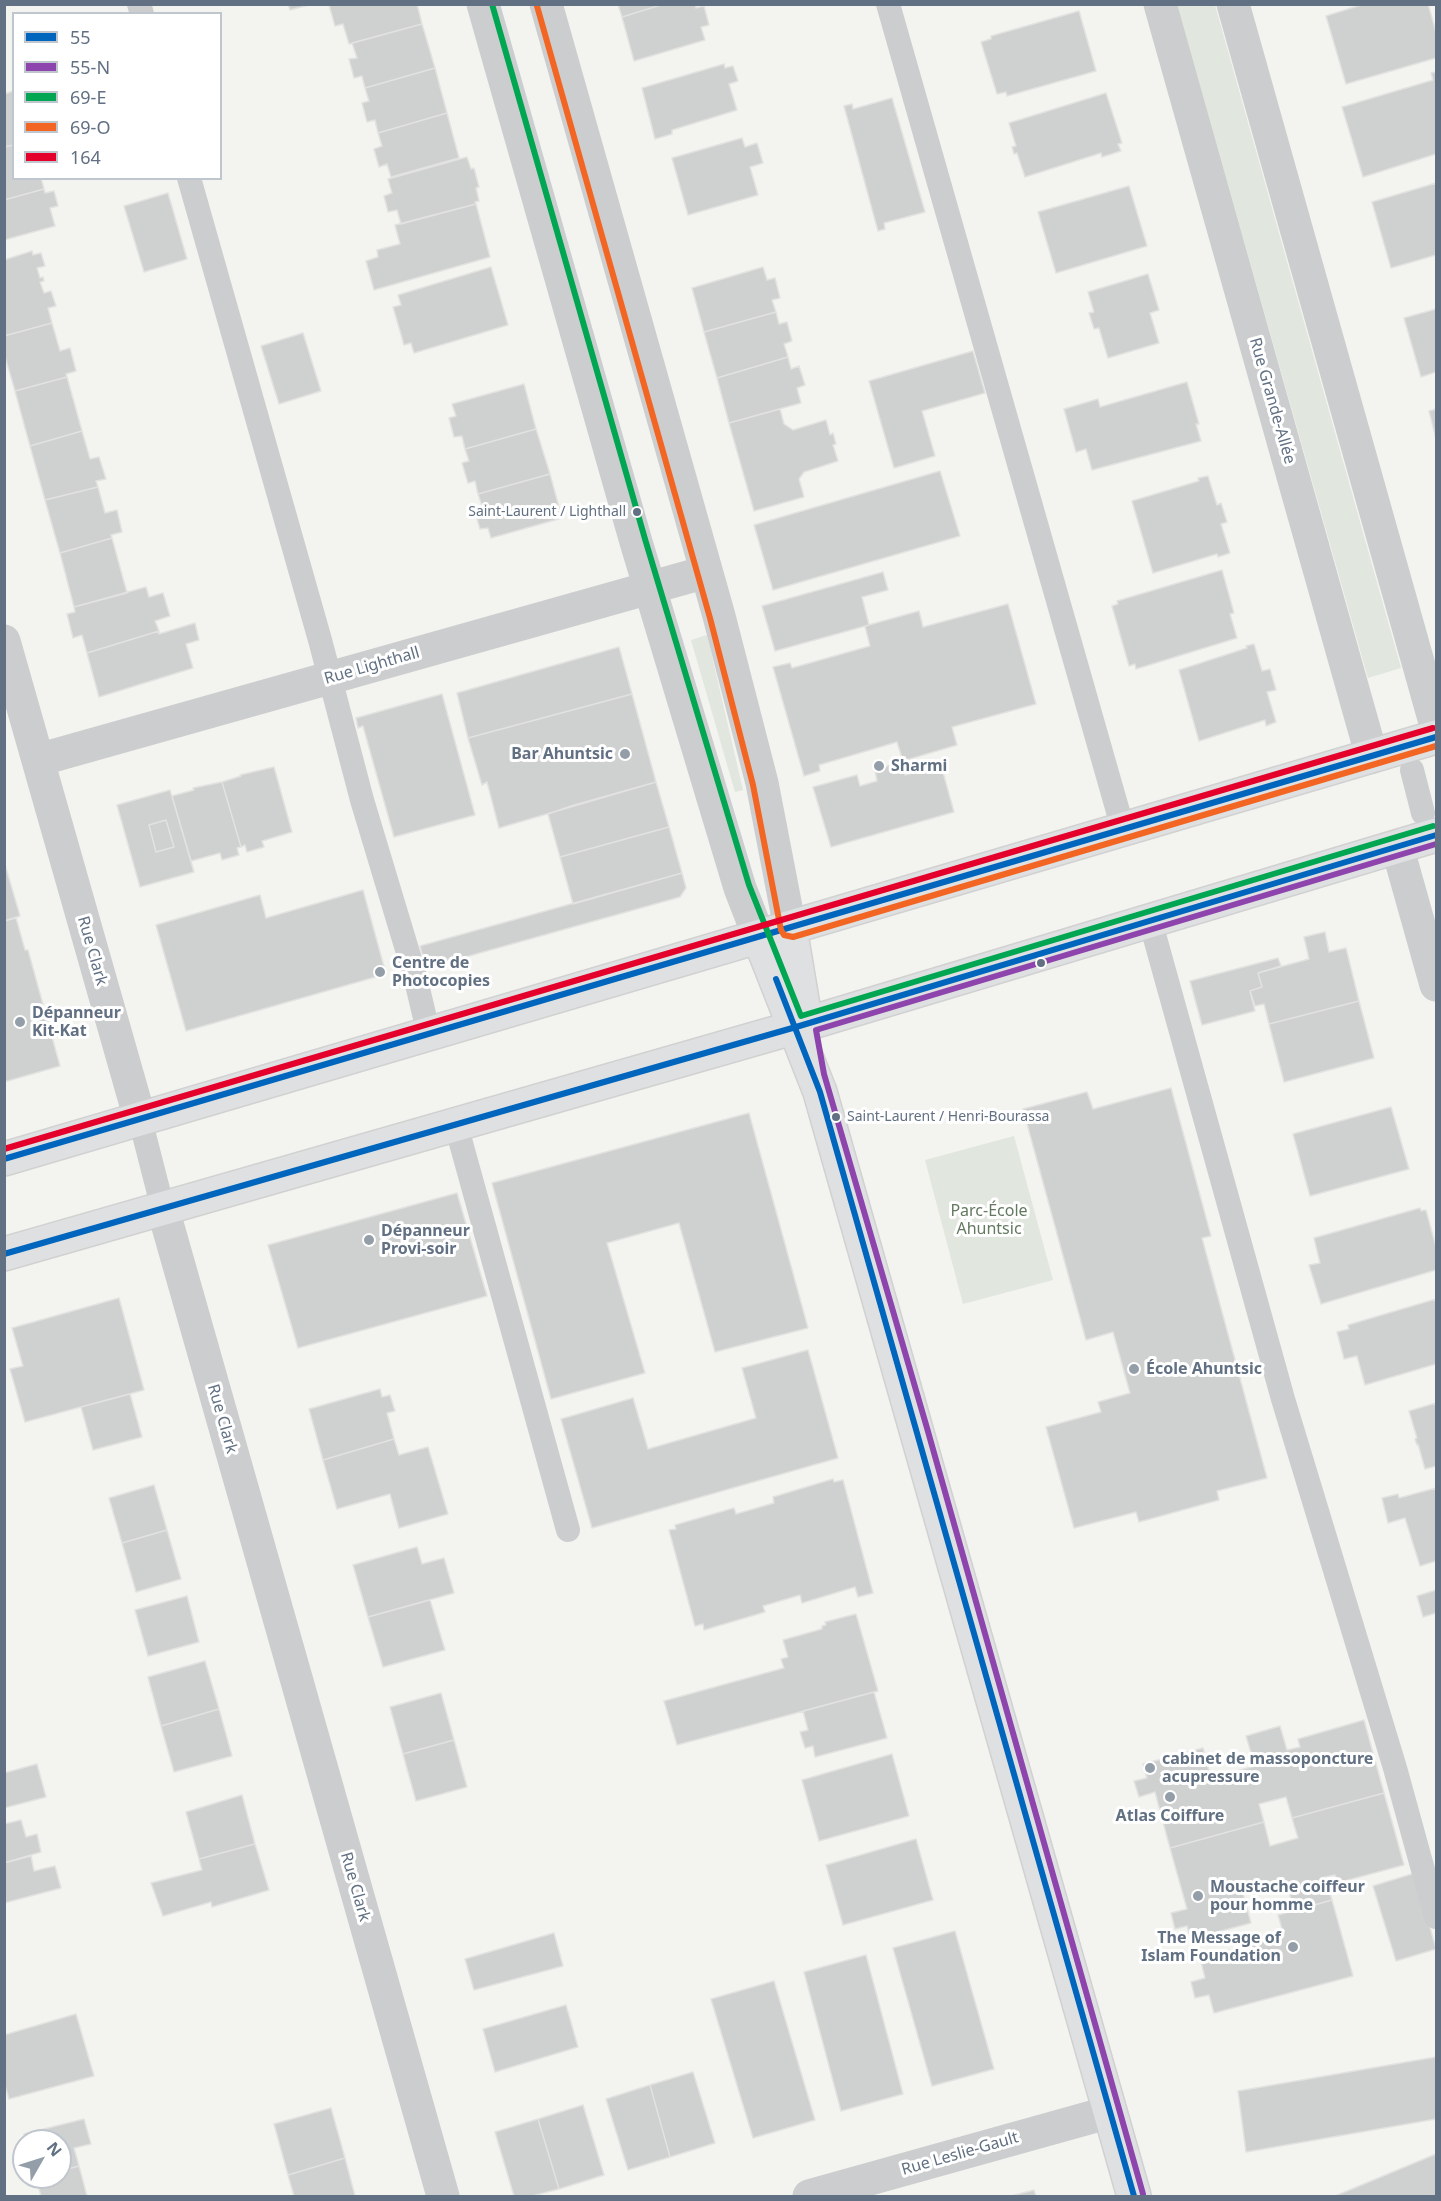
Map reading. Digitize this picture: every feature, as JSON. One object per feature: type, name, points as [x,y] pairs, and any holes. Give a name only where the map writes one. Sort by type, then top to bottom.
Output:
[{"type":"main road","points":[[4,1159],[1437,738]]},
{"type":"main road","points":[[4,1254],[801,1026],[1397,846],[1432,822]]},
{"type":"main road","points":[[790,928],[801,1026],[918,1430],[1134,2196]]},
{"type":"main road","points":[[759,937],[801,1026]]},
{"type":"street","points":[[483,4],[649,588],[740,888],[759,937]]},
{"type":"street","points":[[546,4],[706,572],[762,783],[790,928]]},
{"type":"street","name":"Rue Grande-Allée","points":[[1160,4],[1372,757]]},
{"type":"street","points":[[1233,4],[1437,726]]},
{"type":"street","name":"Rue Lighthall","points":[[38,760],[706,572]]},
{"type":"street","name":"Rue Clark","points":[[4,641],[140,1119]]},
{"type":"street","points":[[1397,846],[1437,985]]},
{"type":"street","name":"Rue Clark","points":[[163,1209],[443,2196]]},
{"type":"street","name":"Rue Leslie-Gault","points":[[810,2196],[1110,2112]]},
{"type":"lane","points":[[888,4],[1123,829]]},
{"type":"lane","points":[[190,180],[317,628],[362,800],[415,976],[429,1035]]},
{"type":"lane","points":[[1412,770],[1437,738]]},
{"type":"lane","points":[[1372,757],[1412,770]]},
{"type":"lane","points":[[1412,770],[1432,822]]},
{"type":"lane","points":[[1150,920],[1283,1399],[1395,1768],[1437,1917]]},
{"type":"lane","name":"Rue Clark","points":[[140,1119],[163,1209]]},
{"type":"lane","points":[[456,1125],[568,1530]]},
{"type":"green space","points":[[1177,5],[1215,5],[1401,668],[1368,678]]},
{"type":"green space","points":[[707,635],[743,790],[735,792],[691,640]]},
{"type":"green space","name":"Parc-École Ahuntsic","points":[[1014,1136],[1053,1280],[963,1304],[925,1160]]},
{"type":"building","points":[[288,4],[312,4],[290,10]]},
{"type":"building","points":[[417,4],[422,24],[349,44],[343,24],[335,26],[329,5]]},
{"type":"building","points":[[618,4],[664,4],[622,17]]},
{"type":"building","points":[[664,4],[695,4],[696,8],[704,6],[709,25],[701,27],[705,40],[634,61],[622,17]]},
{"type":"building","points":[[1364,4],[1428,4],[1436,32],[1436,58],[1346,84],[1326,16]]},
{"type":"building","points":[[1079,11],[1096,71],[1007,96],[1006,92],[997,94],[981,42],[991,39],[991,36]]},
{"type":"building","points":[[422,24],[435,68],[365,88],[362,76],[354,78],[349,59],[357,58],[352,43]]},
{"type":"building","points":[[724,64],[725,68],[733,66],[738,81],[729,84],[737,110],[672,130],[672,134],[655,139],[642,88]]},
{"type":"building","points":[[435,68],[447,113],[378,133],[375,120],[367,122],[362,103],[369,101],[365,88]]},
{"type":"building","points":[[1436,72],[1436,154],[1363,177],[1342,107],[1433,80],[1431,73]]},
{"type":"building","points":[[12,92],[12,145],[4,147],[4,94]]},
{"type":"building","points":[[1106,93],[1122,143],[1118,144],[1121,151],[1102,157],[1101,153],[1025,177],[1017,153],[1014,154],[1012,147],[1016,146],[1009,123]]},
{"type":"building","points":[[892,98],[925,212],[884,223],[885,229],[878,231],[844,106],[852,104],[853,109]]},
{"type":"building","points":[[447,113],[459,158],[391,177],[387,164],[379,167],[374,149],[382,146],[378,133]]},
{"type":"building","points":[[742,138],[745,147],[757,143],[763,163],[750,167],[758,195],[688,215],[672,158]]},
{"type":"building","points":[[12,145],[12,180],[42,180],[44,189],[4,200],[4,147]]},
{"type":"building","points":[[467,157],[471,169],[474,168],[479,187],[476,188],[479,201],[475,202],[476,204],[401,224],[397,210],[388,212],[384,196],[392,193],[388,179]]},
{"type":"building","points":[[1436,183],[1436,255],[1391,268],[1372,202]]},
{"type":"building","points":[[1129,186],[1147,246],[1056,273],[1038,212]]},
{"type":"building","points":[[44,189],[45,193],[54,191],[58,206],[50,208],[55,226],[4,240],[4,200]]},
{"type":"building","points":[[168,193],[187,259],[144,272],[124,206]]},
{"type":"building","points":[[476,204],[490,257],[374,290],[366,261],[378,257],[377,250],[400,244],[395,225]]},
{"type":"building","points":[[32,251],[33,255],[41,253],[45,266],[37,268],[40,278],[43,277],[44,281],[40,282],[44,293],[51,291],[56,306],[48,308],[52,323],[4,336],[4,260]]},
{"type":"building","points":[[491,267],[508,325],[414,353],[411,343],[404,345],[393,307],[401,305],[398,295]]},
{"type":"building","points":[[763,267],[767,280],[775,278],[780,298],[772,300],[776,312],[704,332],[692,288]]},
{"type":"building","points":[[1148,274],[1159,310],[1150,313],[1159,343],[1108,358],[1099,328],[1094,329],[1089,313],[1094,312],[1088,292]]},
{"type":"building","points":[[1436,309],[1436,372],[1421,377],[1404,318]]},
{"type":"building","points":[[776,312],[779,324],[787,322],[792,341],[784,344],[788,357],[717,378],[704,332]]},
{"type":"building","points":[[52,323],[60,351],[70,348],[76,371],[66,374],[67,377],[15,391],[4,353],[4,336]]},
{"type":"building","points":[[303,333],[321,391],[279,404],[261,346]]},
{"type":"building","points":[[973,351],[985,393],[922,411],[935,456],[894,468],[869,381]]},
{"type":"building","points":[[788,357],[791,369],[799,366],[805,385],[797,388],[801,403],[729,423],[717,378]]},
{"type":"building","points":[[67,377],[82,431],[30,446],[15,391]]},
{"type":"building","points":[[1187,382],[1199,424],[1196,424],[1201,441],[1092,470],[1086,449],[1076,452],[1064,409],[1098,399],[1100,407]]},
{"type":"building","points":[[524,384],[536,429],[465,449],[462,436],[454,437],[449,418],[456,416],[452,404]]},
{"type":"building","points":[[780,409],[784,424],[793,430],[826,420],[830,435],[833,433],[836,444],[833,445],[838,461],[804,472],[799,479],[804,497],[754,511],[729,423]]},
{"type":"building","points":[[1436,409],[1436,439],[1429,411]]},
{"type":"building","points":[[536,429],[550,474],[478,494],[475,481],[468,483],[462,463],[469,461],[465,449]]},
{"type":"building","points":[[82,431],[90,459],[99,457],[106,479],[96,481],[98,487],[45,500],[30,446]]},
{"type":"building","points":[[940,471],[960,536],[773,590],[754,525]]},
{"type":"building","points":[[550,474],[562,518],[491,538],[488,528],[480,529],[474,508],[482,506],[478,494]]},
{"type":"building","points":[[1208,476],[1217,505],[1221,503],[1227,522],[1221,524],[1230,553],[1218,557],[1217,554],[1153,573],[1132,501],[1199,481],[1198,478]]},
{"type":"building","points":[[98,487],[105,513],[117,510],[122,532],[111,535],[112,538],[60,553],[45,500]]},
{"type":"building","points":[[112,538],[127,593],[74,607],[60,553]]},
{"type":"building","points":[[1222,570],[1234,613],[1230,614],[1237,638],[1136,669],[1135,664],[1129,666],[1112,606],[1118,604],[1117,601]]},
{"type":"building","points":[[883,572],[888,590],[862,597],[869,625],[775,651],[762,606]]},
{"type":"building","points":[[146,587],[149,597],[163,593],[170,616],[155,621],[159,631],[87,653],[82,635],[73,638],[67,614],[75,612],[74,607]]},
{"type":"building","points":[[1008,604],[1036,704],[952,727],[957,745],[903,761],[897,742],[819,765],[820,771],[804,776],[773,667],[790,663],[792,668],[870,646],[865,626],[919,611],[923,627]]},
{"type":"building","points":[[195,623],[199,640],[186,644],[193,668],[99,697],[87,653],[159,631],[159,634]]},
{"type":"building","points":[[1254,644],[1262,671],[1270,669],[1276,690],[1267,692],[1276,722],[1266,726],[1265,720],[1199,741],[1179,670]]},
{"type":"building","points":[[619,647],[632,694],[468,738],[457,693]]},
{"type":"building","points":[[442,694],[475,815],[394,837],[363,726],[358,728],[356,718]]},
{"type":"building","points":[[632,694],[656,782],[499,828],[487,782],[482,785],[468,738]]},
{"type":"building","points":[[901,762],[905,775],[941,765],[954,812],[831,847],[813,787],[857,775],[860,786],[877,781],[875,770]]},
{"type":"building","points":[[274,767],[292,832],[262,841],[264,847],[247,852],[245,845],[241,847],[222,782]]},
{"type":"building","points":[[222,782],[241,847],[237,848],[239,855],[222,860],[220,853],[191,861],[172,796],[194,790],[193,788]]},
{"type":"building","points":[[656,782],[669,827],[560,857],[548,814]]},
{"type":"building","points":[[170,790],[194,872],[140,887],[117,805]],"holes":[[[166,820],[174,847],[156,852],[149,825]]]},
{"type":"building","points":[[166,820],[174,847],[156,852],[149,825]]},
{"type":"building","points":[[669,827],[682,873],[573,904],[560,857]]},
{"type":"building","points":[[4,861],[20,916],[4,921]]},
{"type":"building","points":[[682,873],[686,888],[680,897],[426,968],[420,946]]},
{"type":"building","points":[[363,890],[386,974],[186,1031],[156,925],[260,895],[266,918]]},
{"type":"building","points":[[16,918],[25,950],[28,950],[60,1066],[4,1082],[4,921]]},
{"type":"building","points":[[1325,932],[1329,952],[1346,948],[1359,1001],[1269,1024],[1264,1004],[1255,1006],[1250,991],[1262,987],[1258,973],[1309,959],[1304,937]]},
{"type":"building","points":[[1278,958],[1281,966],[1258,973],[1262,987],[1250,991],[1255,1011],[1202,1025],[1190,981]]},
{"type":"building","points":[[1359,1001],[1374,1058],[1284,1082],[1269,1024]]},
{"type":"building","points":[[1171,1088],[1211,1236],[1202,1238],[1267,1478],[1217,1491],[1219,1500],[1139,1522],[1136,1512],[1074,1528],[1046,1427],[1101,1412],[1098,1402],[1130,1393],[1113,1332],[1086,1340],[1023,1109],[1087,1092],[1093,1109]]},
{"type":"building","points":[[1391,1107],[1409,1169],[1310,1196],[1293,1134]]},
{"type":"building","points":[[749,1113],[808,1328],[715,1352],[679,1223],[607,1243],[645,1373],[551,1399],[492,1183]]},
{"type":"building","points":[[457,1193],[487,1296],[298,1348],[268,1245]]},
{"type":"building","points":[[1420,1208],[1421,1211],[1426,1210],[1436,1247],[1436,1270],[1321,1304],[1309,1265],[1320,1263],[1314,1238]]},
{"type":"building","points":[[119,1298],[144,1390],[25,1422],[10,1369],[23,1366],[12,1328]]},
{"type":"building","points":[[1436,1299],[1436,1364],[1365,1385],[1357,1356],[1344,1359],[1337,1332],[1349,1329],[1348,1325]]},
{"type":"building","points":[[808,1350],[838,1458],[592,1528],[561,1419],[633,1398],[648,1449],[756,1418],[742,1368]]},
{"type":"building","points":[[380,1389],[382,1397],[390,1395],[395,1411],[387,1413],[394,1439],[323,1460],[309,1409]]},
{"type":"building","points":[[130,1394],[142,1437],[93,1450],[81,1407]]},
{"type":"building","points":[[1436,1403],[1436,1466],[1425,1469],[1409,1411]]},
{"type":"building","points":[[394,1439],[399,1455],[428,1447],[448,1514],[399,1528],[390,1494],[337,1509],[323,1460]]},
{"type":"building","points":[[833,1479],[834,1482],[843,1480],[873,1593],[858,1597],[855,1587],[802,1603],[800,1595],[763,1606],[765,1612],[704,1630],[703,1624],[695,1626],[669,1530],[676,1529],[675,1525],[734,1508],[736,1514],[774,1503],[773,1497]]},
{"type":"building","points":[[154,1485],[167,1530],[122,1543],[109,1498]]},
{"type":"building","points":[[1436,1488],[1436,1561],[1420,1566],[1405,1518],[1388,1523],[1382,1498],[1398,1494],[1399,1498]]},
{"type":"building","points":[[167,1530],[181,1579],[136,1592],[122,1543]]},
{"type":"building","points":[[417,1547],[422,1564],[444,1558],[454,1593],[368,1617],[353,1565]]},
{"type":"building","points":[[1436,1590],[1436,1613],[1423,1617],[1417,1596]]},
{"type":"building","points":[[187,1596],[199,1642],[148,1656],[135,1610]]},
{"type":"building","points":[[430,1600],[445,1650],[383,1667],[368,1617]]},
{"type":"building","points":[[856,1614],[878,1691],[677,1745],[664,1701],[784,1668],[781,1659],[788,1657],[783,1640],[822,1629],[822,1626],[826,1625],[825,1622]]},
{"type":"building","points":[[205,1661],[219,1709],[161,1726],[148,1677]]},
{"type":"building","points":[[874,1692],[887,1738],[815,1757],[813,1746],[805,1748],[800,1732],[808,1730],[803,1711]]},
{"type":"building","points":[[441,1693],[454,1740],[403,1754],[390,1707]]},
{"type":"building","points":[[219,1709],[232,1756],[174,1772],[161,1726]]},
{"type":"building","points":[[1364,1720],[1384,1793],[1292,1818],[1286,1797],[1259,1804],[1264,1822],[1170,1848],[1155,1792],[1139,1797],[1134,1781],[1147,1778],[1143,1764],[1203,1748],[1211,1778],[1255,1766],[1246,1736],[1280,1726],[1287,1750],[1300,1747],[1298,1739]]},
{"type":"building","points":[[454,1740],[467,1787],[416,1801],[403,1754]]},
{"type":"building","points":[[892,1754],[909,1816],[819,1841],[802,1780]]},
{"type":"building","points":[[37,1764],[46,1797],[4,1808],[4,1773]]},
{"type":"building","points":[[1384,1793],[1404,1865],[1337,1883],[1335,1875],[1325,1877],[1332,1900],[1294,1911],[1286,1881],[1243,1893],[1251,1923],[1191,1939],[1187,1926],[1175,1929],[1171,1913],[1187,1909],[1170,1848],[1264,1822],[1270,1846],[1298,1838],[1292,1818]]},
{"type":"building","points":[[242,1795],[255,1844],[199,1859],[186,1812]]},
{"type":"building","points":[[21,1820],[26,1837],[37,1834],[41,1852],[4,1863],[4,1824]]},
{"type":"building","points":[[916,1839],[933,1900],[843,1925],[826,1865]]},
{"type":"building","points":[[255,1844],[269,1890],[212,1907],[211,1902],[163,1916],[151,1883],[202,1870],[199,1859]]},
{"type":"building","points":[[31,1856],[34,1871],[55,1866],[61,1888],[4,1903],[4,1863]]},
{"type":"building","points":[[1415,1873],[1436,1949],[1396,1961],[1373,1886]]},
{"type":"building","name":"The Message of Islam Foundation","points":[[1332,1900],[1353,1976],[1214,2013],[1209,1995],[1195,1998],[1191,1982],[1205,1978],[1200,1958],[1284,1936],[1278,1915]]},
{"type":"building","points":[[955,1931],[994,2069],[932,2086],[893,1948]]},
{"type":"building","points":[[554,1933],[563,1966],[474,1990],[465,1959]]},
{"type":"building","points":[[866,1955],[903,2094],[841,2111],[804,1972]]},
{"type":"building","points":[[774,1981],[815,2120],[753,2138],[711,1999]]},
{"type":"building","points":[[566,2005],[578,2047],[495,2072],[483,2029]]},
{"type":"building","points":[[76,2014],[94,2076],[9,2099],[4,2082],[4,2035]]},
{"type":"building","points":[[1436,2057],[1436,2119],[1246,2152],[1238,2091]]},
{"type":"building","points":[[693,2072],[715,2143],[670,2157],[650,2085]]},
{"type":"building","points":[[650,2085],[670,2157],[628,2170],[606,2099]]},
{"type":"building","points":[[583,2105],[604,2175],[559,2189],[538,2119]]},
{"type":"building","points":[[331,2108],[345,2158],[288,2175],[274,2124]]},
{"type":"building","points":[[84,2119],[91,2144],[74,2148],[79,2166],[72,2168],[72,2129],[44,2129]]},
{"type":"building","points":[[538,2119],[559,2189],[532,2196],[514,2196],[495,2132]]},
{"type":"building","points":[[1436,2154],[1436,2196],[1335,2196]]},
{"type":"building","points":[[345,2158],[355,2196],[294,2196],[288,2175]]},
{"type":"building","points":[[79,2166],[87,2196],[41,2196],[39,2189],[72,2189],[72,2168]]},
{"type":"building","points":[[1034,2190],[1036,2196],[1011,2196]]},
{"type":"transit line","name":"69-E","points":[[492,4],[645,539],[749,885],[801,1016],[1433,826]]},
{"type":"transit line","name":"69-O","points":[[537,6],[710,618],[753,785],[781,930],[784,935],[793,937],[1436,746]]},
{"type":"transit line","name":"164","points":[[4,1149],[1433,728]]},
{"type":"transit line","name":"55","points":[[4,1159],[1436,737]]},
{"type":"transit line","name":"55","points":[[4,1254],[796,1027],[1436,835]]},
{"type":"transit line","name":"55-N","points":[[1143,2194],[927,1428],[824,1074],[816,1030],[1436,844]]},
{"type":"transit line","name":"55","points":[[776,979],[820,1092],[1134,2196]]},
{"type":"place","name":"Saint-Laurent / Lighthall","points":[[637,512]]},
{"type":"place","name":"Bar Ahuntsic","points":[[625,754]]},
{"type":"place","name":"Sharmi","points":[[879,766]]},
{"type":"place","name":"Centre de Photocopies","points":[[380,972]]},
{"type":"place","name":"Dépanneur Kit-Kat","points":[[20,1022]]},
{"type":"place","name":"Saint-Laurent / Henri-Bourassa","points":[[836,1117]]},
{"type":"place","name":"Dépanneur Provi-soir","points":[[369,1240]]},
{"type":"place","name":"École Ahuntsic","points":[[1134,1369]]},
{"type":"place","name":"cabinet de massoponcture acupressure","points":[[1150,1768]]},
{"type":"place","name":"Atlas Coiffure","points":[[1170,1797]]},
{"type":"place","name":"Moustache coiffeur pour homme","points":[[1198,1896]]},
{"type":"place","name":"The Message of Islam Foundation","points":[[1293,1947]]}]
